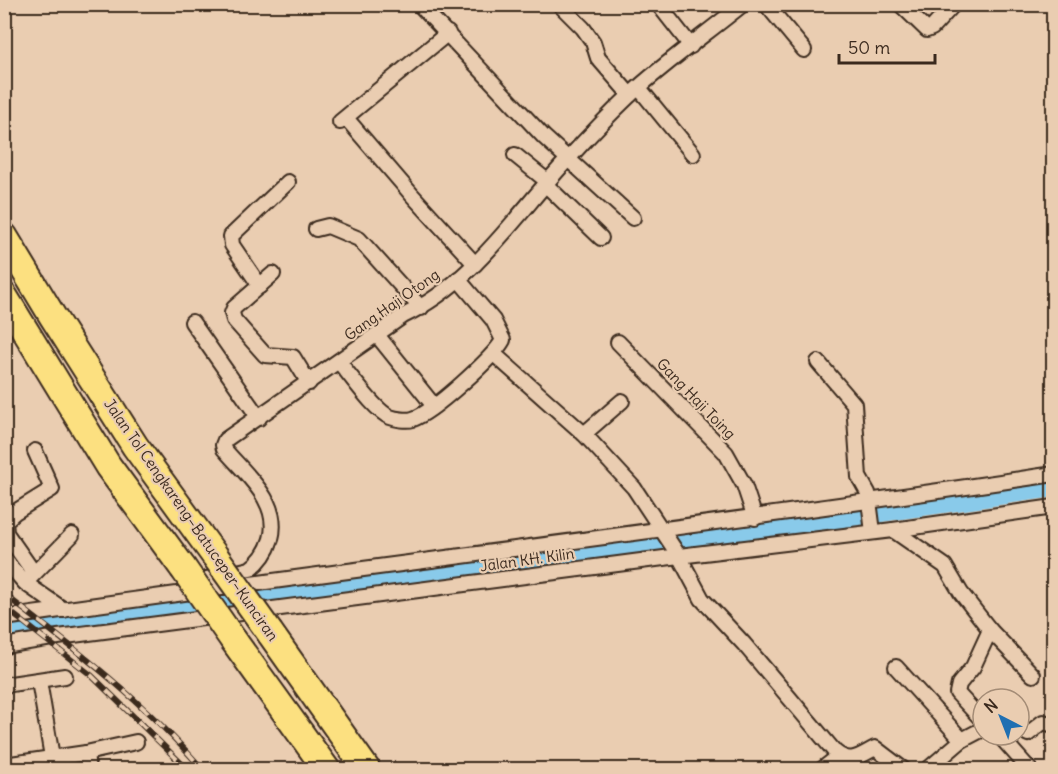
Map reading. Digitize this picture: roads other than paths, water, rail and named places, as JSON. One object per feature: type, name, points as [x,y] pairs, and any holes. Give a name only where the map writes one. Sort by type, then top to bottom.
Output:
[{"type":"highway","name":"Jalan Tol Cengkareng–Batuceper–Kunciran","points":[[4,236],[135,446],[367,770]]},
{"type":"highway","points":[[4,296],[108,466],[327,770]]},
{"type":"street","points":[[419,4],[508,100],[567,159],[633,218]]},
{"type":"street","points":[[559,4],[583,28],[593,42],[598,58],[693,154]]},
{"type":"street","points":[[658,4],[691,46]]},
{"type":"street","name":"Gang Haji Otong","points":[[158,596],[167,588],[250,569],[268,550],[273,531],[272,514],[265,497],[223,445],[225,440],[403,316],[421,308],[458,279],[506,231],[567,159],[634,92],[743,4]]},
{"type":"street","points":[[766,4],[804,50]]},
{"type":"street","points":[[900,4],[927,30],[932,28],[954,4]]},
{"type":"street","points":[[448,33],[343,120],[475,264]]},
{"type":"street","points":[[515,154],[601,238]]},
{"type":"street","points":[[260,286],[232,245],[231,236],[288,182]]},
{"type":"street","points":[[316,229],[328,226],[359,239],[421,308]]},
{"type":"street","points":[[273,274],[234,308],[232,313],[234,320],[265,355],[293,357],[309,383]]},
{"type":"street","points":[[339,362],[381,412],[391,417],[411,420],[434,406],[494,354],[503,340],[500,331],[458,279]]},
{"type":"street","points":[[192,322],[259,418]]},
{"type":"street","points":[[377,335],[434,406]]},
{"type":"street","name":"Gang Haji Toing","points":[[618,342],[726,453],[744,485],[755,518]]},
{"type":"street","points":[[494,354],[584,434],[634,488],[677,552],[702,598],[839,756],[844,759],[853,759],[875,748],[904,770]]},
{"type":"street","points":[[818,362],[854,404],[859,477],[868,493],[871,517]]},
{"type":"street","points":[[584,434],[622,401]]},
{"type":"street","points":[[29,578],[6,533],[5,521],[15,512],[52,489],[35,451]]},
{"type":"street","name":"Jalan KH. Kilin","points":[[4,646],[677,552],[871,517],[1053,474]]},
{"type":"street","name":"Jalan KH. Kilin","points":[[4,618],[755,518],[871,517],[893,530],[1053,507]]},
{"type":"street","points":[[893,530],[945,566],[990,630],[1033,675]]},
{"type":"street","points":[[29,578],[72,535]]},
{"type":"street","points":[[4,559],[29,578],[63,610]]},
{"type":"street","points":[[971,708],[957,693],[958,684],[973,667],[990,630]]},
{"type":"street","points":[[896,667],[962,740]]},
{"type":"street","points":[[4,685],[65,676]]},
{"type":"street","points":[[39,681],[50,764]]},
{"type":"street","points":[[1031,732],[1043,722],[1053,725]]},
{"type":"street","points":[[927,770],[962,740],[971,735]]},
{"type":"street","points":[[4,765],[50,764],[136,742]]},
{"type":"street","points":[[1011,747],[1030,770]]},
{"type":"street","points":[[86,753],[88,770]]},
{"type":"street","points":[[820,770],[839,756]]},
{"type":"waterway","points":[[4,630],[639,546],[1054,486]]},
{"type":"railway","points":[[4,594],[82,655],[133,699],[181,745],[203,770]]},
{"type":"railway","points":[[4,607],[91,675],[188,770]]}]
